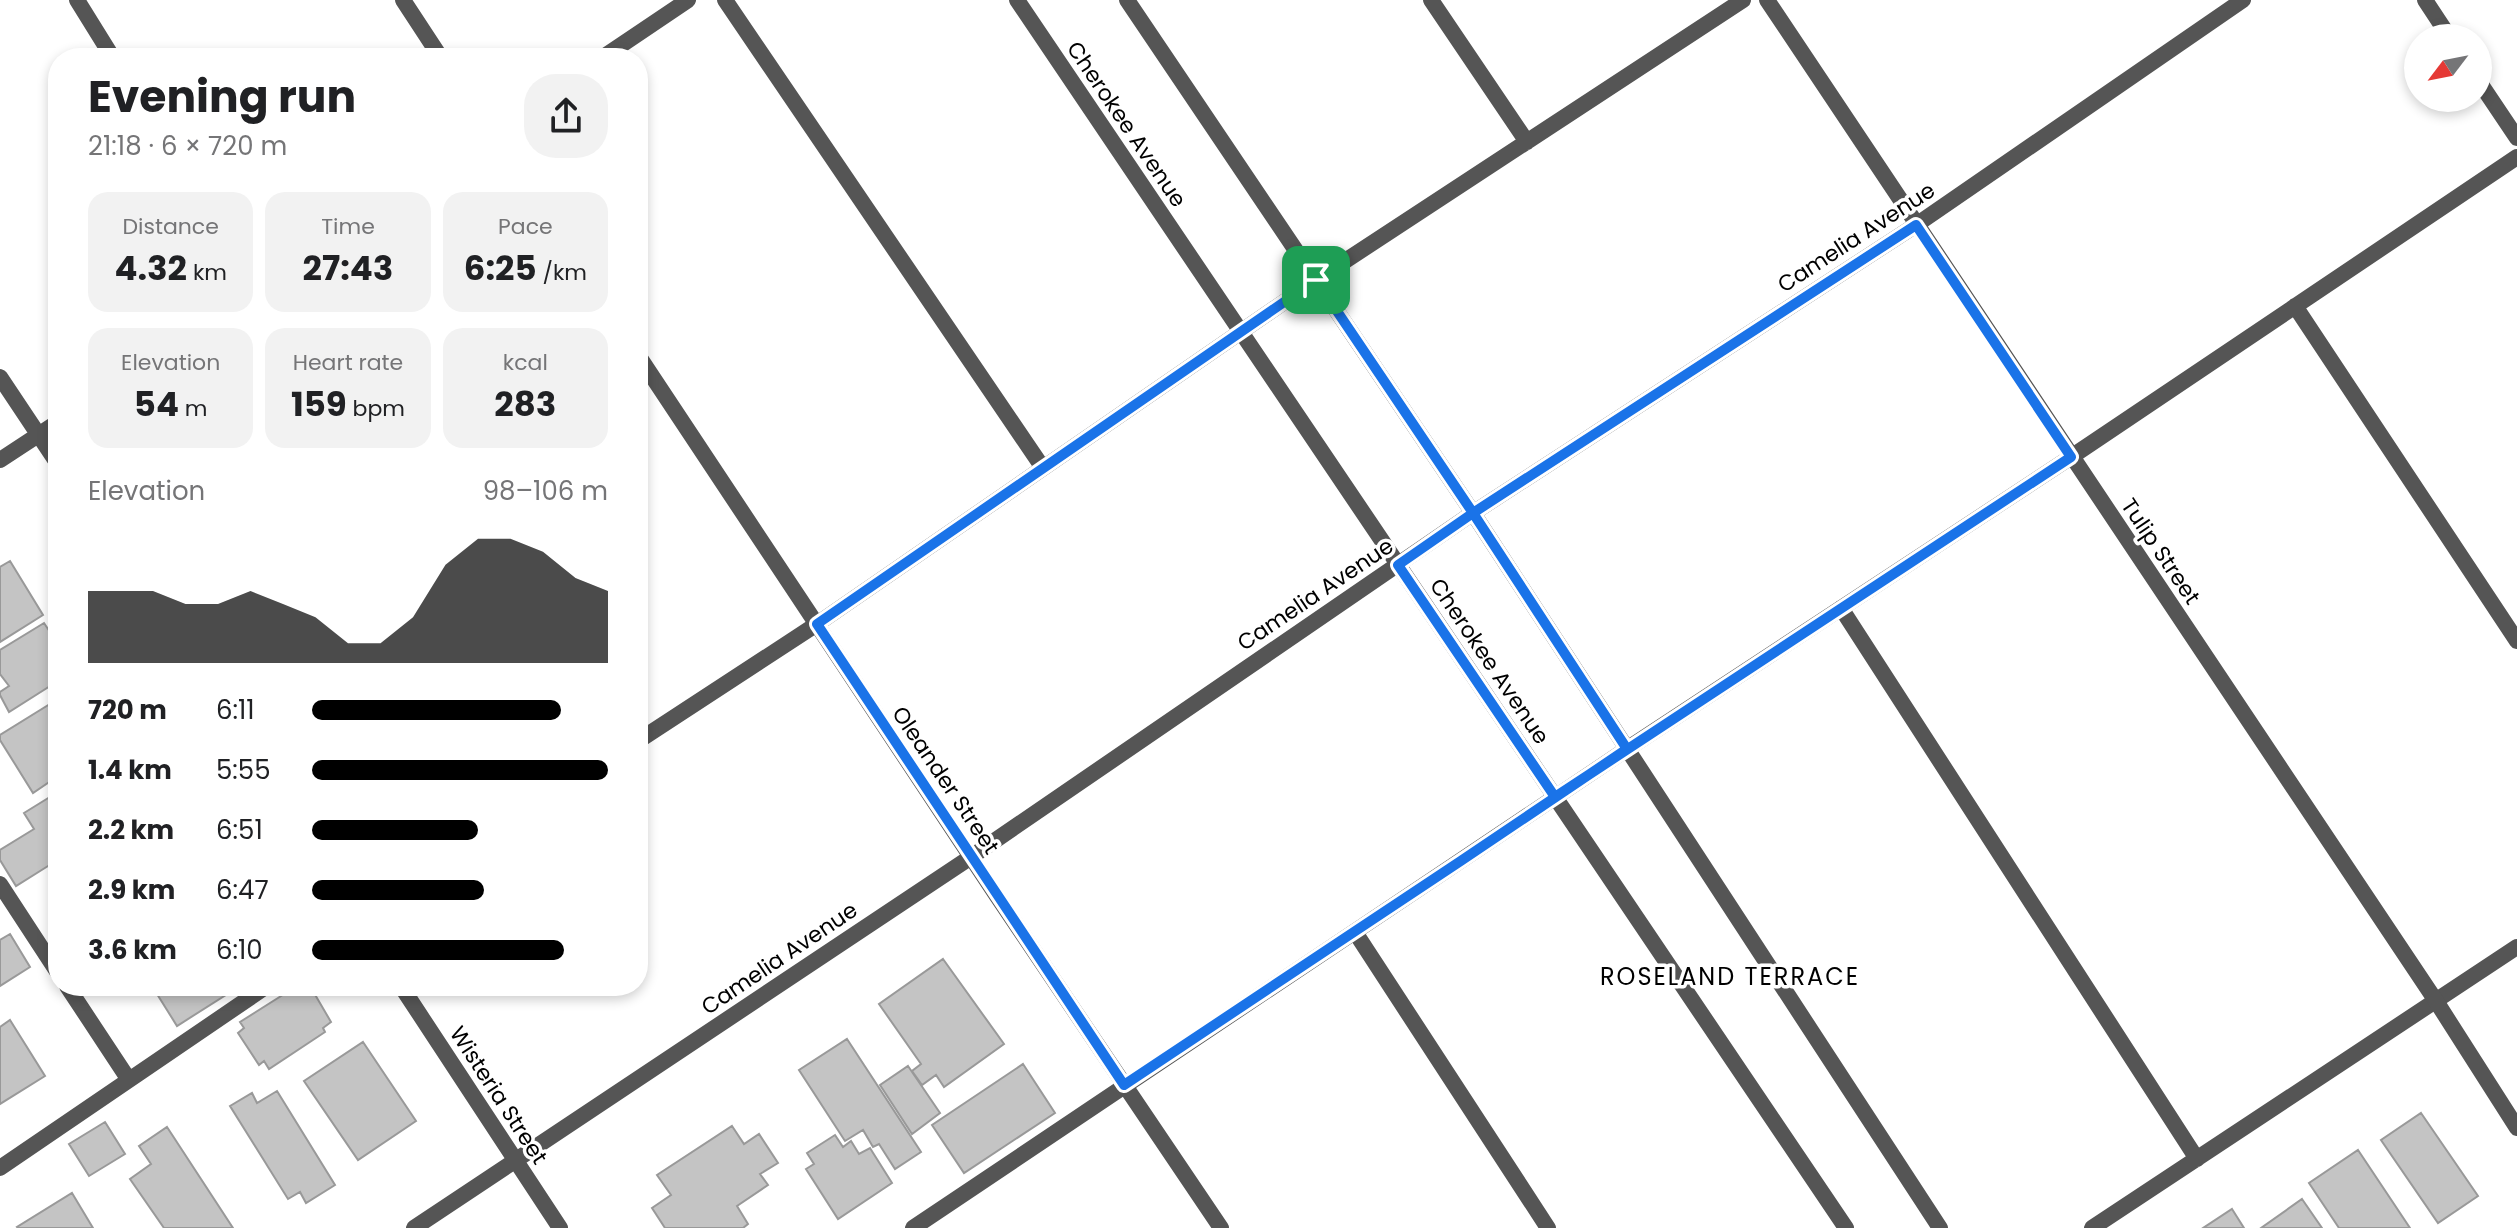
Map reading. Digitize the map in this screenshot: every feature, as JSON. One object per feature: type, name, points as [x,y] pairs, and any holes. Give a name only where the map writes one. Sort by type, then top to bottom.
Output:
[{"type":"street","points":[[77,0],[107,48]]},
{"type":"street","points":[[403,0],[434,48]]},
{"type":"street","points":[[617,48],[688,0]]},
{"type":"street","points":[[725,0],[1043,468]]},
{"type":"street","name":"Cherokee Avenue","points":[[1017,0],[1846,1228]]},
{"type":"street","points":[[1127,0],[1473,513],[1940,1228]]},
{"type":"street","points":[[1431,0],[1527,142]]},
{"type":"street","points":[[648,734],[817,624],[1316,280],[1743,0]]},
{"type":"street","name":"Tulip Street","points":[[1767,0],[2436,1001],[2517,1128]]},
{"type":"street","name":"Camelia Avenue","points":[[414,1228],[971,857],[1473,513],[1916,225],[2243,0]]},
{"type":"street","points":[[2425,0],[2441,24]]},
{"type":"street","points":[[2492,101],[2517,138]]},
{"type":"street","points":[[913,1228],[2517,157]]},
{"type":"street","points":[[2295,306],[2517,641]]},
{"type":"street","name":"Oleander Street","points":[[648,370],[1221,1228]]},
{"type":"street","points":[[0,377],[48,450]]},
{"type":"street","points":[[0,460],[48,428]]},
{"type":"street","points":[[1841,608],[2197,1159]]},
{"type":"street","points":[[0,884],[48,958]]},
{"type":"street","points":[[1355,932],[1548,1228]]},
{"type":"street","points":[[2092,1228],[2517,947]]},
{"type":"street","points":[[74,996],[129,1080]]},
{"type":"street","points":[[0,1168],[252,996]]},
{"type":"street","name":"Wisteria Street","points":[[408,996],[560,1228]]},
{"type":"building","points":[[10,561],[43,615],[0,642],[0,567]]},
{"type":"building","points":[[44,623],[48,629],[48,687],[9,712],[0,695],[9,686],[0,674],[0,650]]},
{"type":"building","points":[[48,705],[48,783],[33,793],[0,740],[0,735]]},
{"type":"building","points":[[48,798],[48,866],[16,886],[0,860],[0,850],[34,829],[24,813]]},
{"type":"building","points":[[10,934],[30,967],[0,986],[0,940]]},
{"type":"building","points":[[943,959],[1004,1044],[944,1087],[936,1075],[922,1085],[912,1071],[921,1064],[879,1004]]},
{"type":"building","points":[[158,996],[224,996],[177,1026]]},
{"type":"building","points":[[281,996],[316,996],[331,1022],[323,1028],[325,1032],[269,1069],[264,1061],[259,1065],[238,1033],[244,1028],[240,1022]]},
{"type":"building","points":[[10,1020],[45,1076],[0,1104],[0,1027]]},
{"type":"building","points":[[847,1039],[921,1152],[895,1169],[879,1144],[873,1147],[863,1130],[845,1141],[799,1070]]},
{"type":"building","points":[[363,1042],[416,1121],[358,1160],[304,1081]]},
{"type":"building","points":[[1023,1064],[1055,1113],[964,1173],[932,1125]]},
{"type":"building","points":[[908,1066],[940,1113],[912,1134],[880,1085]]},
{"type":"building","points":[[277,1091],[335,1185],[306,1203],[300,1192],[288,1199],[230,1106],[252,1093],[257,1103]]},
{"type":"building","points":[[2421,1113],[2478,1196],[2438,1223],[2381,1140]]},
{"type":"building","points":[[105,1122],[125,1154],[89,1176],[69,1144]]},
{"type":"building","points":[[732,1126],[744,1144],[759,1134],[778,1163],[760,1174],[768,1185],[737,1206],[748,1224],[743,1228],[665,1228],[652,1208],[671,1195],[657,1175]]},
{"type":"building","points":[[167,1127],[233,1228],[164,1228],[130,1179],[151,1164],[139,1146]]},
{"type":"building","points":[[835,1135],[843,1147],[851,1141],[859,1154],[870,1148],[892,1183],[838,1219],[806,1169],[814,1164],[807,1153]]},
{"type":"building","points":[[2358,1150],[2410,1228],[2339,1228],[2309,1183]]},
{"type":"building","points":[[72,1193],[93,1228],[17,1227]]},
{"type":"building","points":[[2302,1199],[2322,1228],[2261,1228]]},
{"type":"building","points":[[2232,1209],[2244,1228],[2203,1228]]},
{"type":"district","name":"ROSELAND TERRACE","points":[[1730,977]]},
{"type":"route","points":[[1316,280],[817,624],[1124,1085],[1627,749],[1473,513],[1916,225],[2071,457],[1646,736],[1555,797],[1398,565],[1473,513],[1316,280]]}]
